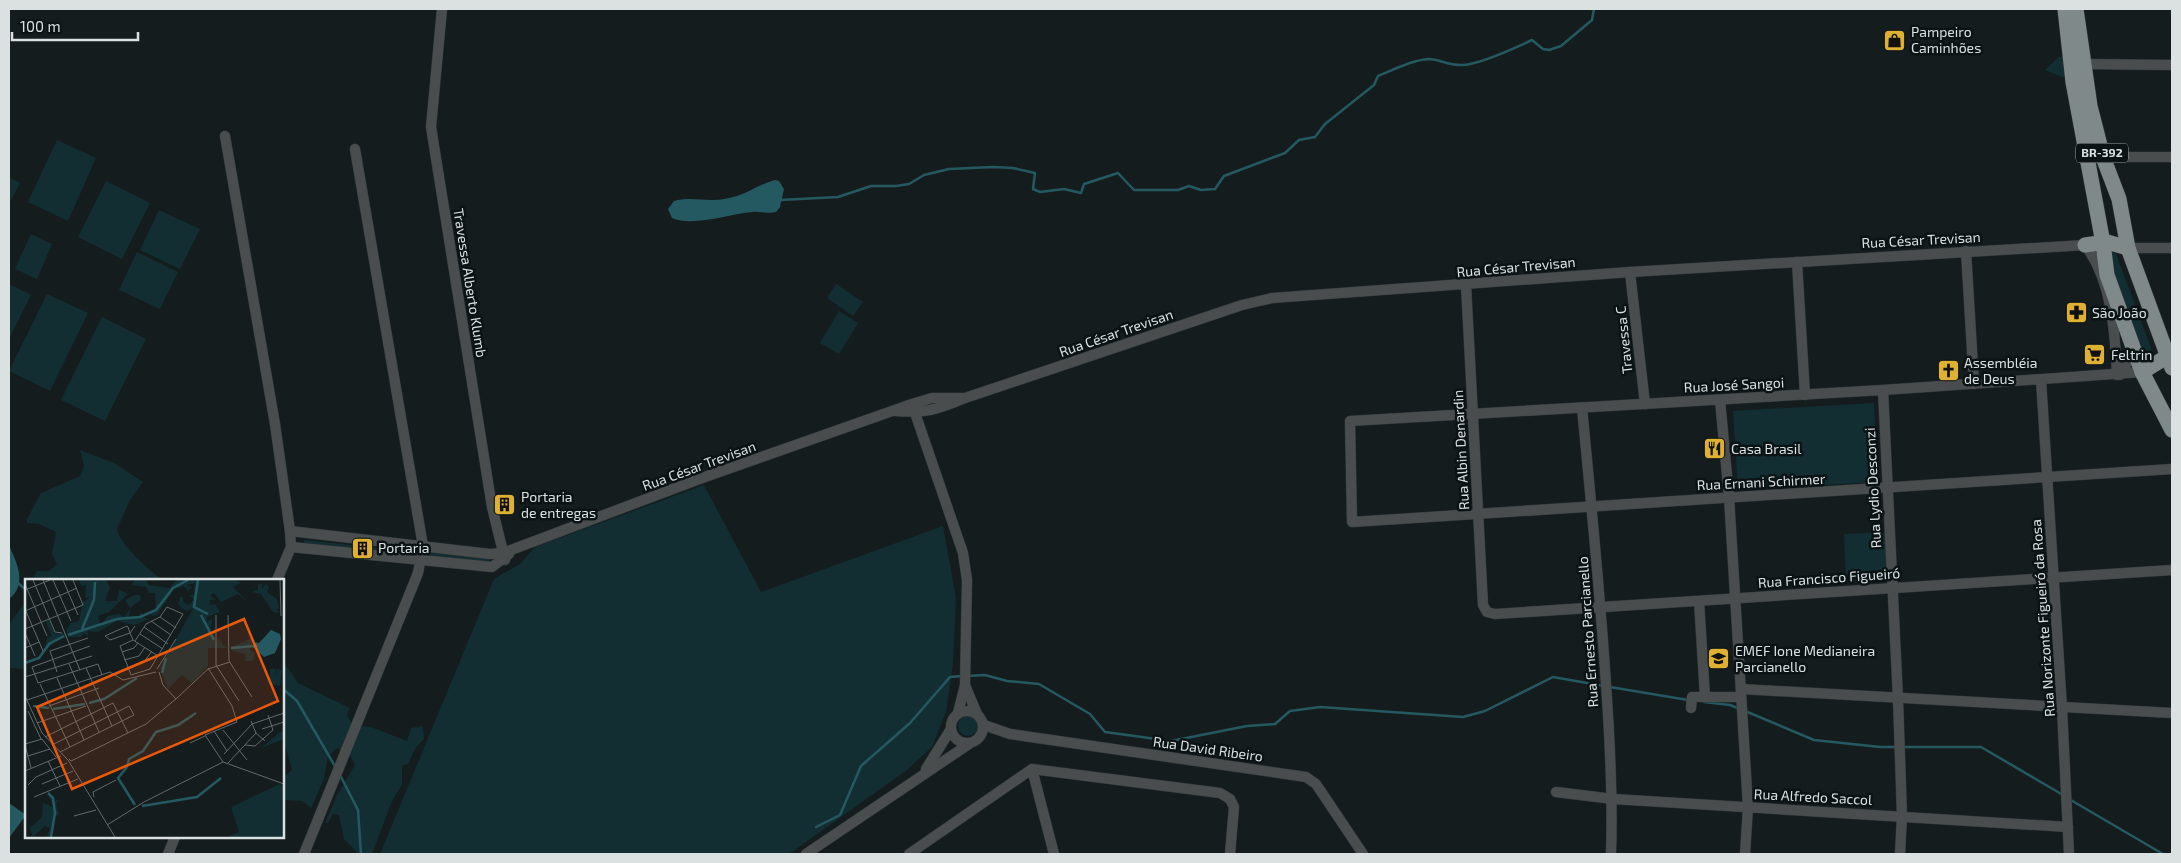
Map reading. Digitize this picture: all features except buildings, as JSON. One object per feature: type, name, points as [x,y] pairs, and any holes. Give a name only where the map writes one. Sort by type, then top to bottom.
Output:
[{"type":"highway","name":"BR-392","points":[[2064,9],[2073,82],[2099,226],[2113,248],[2171,358],[2142,372]]},
{"type":"highway","name":"BR-392","points":[[2076,9],[2090,106],[2103,157],[2119,199],[2113,248],[2107,274],[2142,372],[2172,430]]},
{"type":"street","name":"Travessa Alberto Klumb","points":[[442,9],[431,127],[492,507],[507,554]]},
{"type":"street","points":[[2084,64],[2172,65]]},
{"type":"street","points":[[224,136],[275,424],[290,531],[291,547],[277,579]]},
{"type":"street","points":[[304,854],[422,560],[423,546],[354,149]]},
{"type":"street","points":[[2103,157],[2172,157]]},
{"type":"street","points":[[2113,248],[2093,255],[2108,298],[2115,332],[2118,375]]},
{"type":"street","name":"Rua César Trevisan","points":[[291,547],[492,567],[507,554],[702,478],[895,411],[914,408],[939,410],[965,398],[1251,302],[1272,298],[1630,272],[1966,251],[2172,248]]},
{"type":"street","points":[[1966,251],[1974,384]]},
{"type":"street","points":[[1797,262],[1806,395]]},
{"type":"street","name":"Travessa C","points":[[1630,272],[1645,404]]},
{"type":"street","name":"Rua Albin Denardin","points":[[1466,285],[1483,605],[1488,612]]},
{"type":"street","points":[[2156,329],[2159,333],[2172,336]]},
{"type":"street","points":[[2118,375],[2134,352]]},
{"type":"street","name":"Rua José Sangoi","points":[[1352,522],[1350,421],[1806,395],[2142,372]]},
{"type":"street","name":"Rua Norizonte Figueiró da Rosa","points":[[2042,380],[2062,708],[2068,854]]},
{"type":"street","name":"Rua Lydio Desconzi","points":[[1883,390],[1886,488],[1898,698],[1902,816],[1900,854]]},
{"type":"street","points":[[1720,400],[1729,497],[1748,807],[1745,854]]},
{"type":"street","points":[[914,408],[963,553],[967,580],[964,685],[958,713],[951,723],[951,729],[956,740],[969,744]]},
{"type":"street","name":"Rua Ernesto Parcianello","points":[[1582,408],[1601,607],[1613,800],[1610,854]]},
{"type":"street","name":"Rua Ernani Schirmer","points":[[1352,522],[2172,469]]},
{"type":"street","points":[[290,531],[490,554],[507,554]]},
{"type":"street","name":"Rua Francisco Figueiró","points":[[1488,612],[1495,614],[2172,570]]},
{"type":"street","points":[[1699,601],[1705,697]]},
{"type":"street","points":[[806,854],[924,772],[980,738],[984,725],[976,714],[964,685]]},
{"type":"street","points":[[1691,708],[1692,697],[1741,693],[1898,698],[2172,713]]},
{"type":"street","points":[[958,713],[970,711],[976,714]]},
{"type":"street","name":"Rua David Ribeiro","points":[[984,725],[1010,734],[1306,777],[1316,784],[1363,854]]},
{"type":"street","points":[[924,772],[951,729]]},
{"type":"street","name":"Rua David Ribeiro","points":[[980,738],[1010,734]]},
{"type":"street","points":[[1032,770],[1054,854]]},
{"type":"street","points":[[909,854],[1032,770],[1220,793],[1230,799],[1234,807],[1230,854]]},
{"type":"street","name":"Rua Alfredo Saccol","points":[[1556,792],[1613,800],[2068,827]]},
{"type":"street","points":[[168,854],[175,838]]},
{"type":"shaded area","points":[[2059,57],[2064,57],[2066,77],[2045,70]]},
{"type":"shaded area","points":[[57,140],[96,158],[68,221],[28,202]]},
{"type":"shaded area","points":[[9,177],[20,183],[9,204]]},
{"type":"shaded area","points":[[775,180],[779,181],[784,189],[780,207],[776,212],[752,212],[690,221],[672,218],[668,209],[674,201],[732,198]]},
{"type":"shaded area","points":[[106,181],[150,203],[122,259],[78,237]]},
{"type":"shaded area","points":[[159,210],[200,229],[180,269],[140,250]]},
{"type":"shaded area","points":[[31,234],[52,244],[37,279],[15,269]]},
{"type":"shaded area","points":[[137,252],[178,272],[160,309],[119,290]]},
{"type":"shaded area","points":[[2110,253],[2116,254],[2155,359],[2152,362],[2145,357],[2114,281]]},
{"type":"shaded area","points":[[9,284],[31,295],[9,339]]},
{"type":"shaded area","points":[[836,284],[863,302],[853,316],[827,298]]},
{"type":"shaded area","points":[[47,294],[88,313],[50,391],[9,371]]},
{"type":"shaded area","points":[[839,311],[858,323],[839,354],[820,343]]},
{"type":"shaded area","points":[[102,317],[146,339],[105,421],[61,400]]},
{"type":"shaded area","points":[[1874,403],[1877,482],[1738,490],[1733,411]]},
{"type":"shaded area","points":[[80,450],[114,463],[143,482],[130,500],[117,529],[129,549],[143,564],[162,579],[33,579],[37,571],[49,571],[57,564],[52,554],[56,532],[39,524],[27,523],[27,519],[41,493],[80,476],[84,466]]},
{"type":"shaded area","points":[[704,485],[761,592],[943,526],[956,598],[953,664],[946,712],[932,747],[907,770],[789,854],[380,854],[494,579],[520,564],[535,547]]},
{"type":"shaded area","points":[[1886,532],[1890,580],[1846,582],[1844,534]]},
{"type":"shaded area","points":[[305,540],[414,552],[416,554],[306,545],[303,543]]},
{"type":"shaded area","points":[[9,545],[18,566],[19,580],[15,593],[9,599]]},
{"type":"shaded area","points":[[428,552],[489,558],[490,560],[487,563],[429,557]]},
{"type":"shaded area","points":[[25,601],[25,669],[9,668],[8,631],[12,620]]},
{"type":"shaded area","points":[[284,663],[298,683],[350,708],[347,714],[352,725],[371,727],[407,741],[411,728],[423,726],[424,739],[416,747],[408,764],[402,766],[402,785],[392,801],[372,854],[359,854],[344,839],[339,815],[333,814],[328,823],[325,823],[337,795],[355,765],[348,752],[337,748],[328,756],[324,779],[311,808],[302,801],[284,798],[284,776],[292,770],[284,741]]},
{"type":"shaded area","points":[[964,716],[972,716],[978,722],[978,730],[972,736],[964,736],[958,730],[958,722]]},
{"type":"shaded area","points":[[9,803],[25,814],[25,816],[9,838]]},
{"type":"waterway","points":[[780,200],[838,197],[871,186],[909,184],[924,175],[949,169],[993,167],[1013,168],[1035,173],[1033,189],[1040,192],[1064,189],[1081,193],[1084,184],[1118,173],[1134,190],[1178,190],[1189,186],[1201,190],[1215,189],[1224,176],[1285,153],[1299,140],[1315,137],[1325,124],[1374,85],[1378,76],[1416,61],[1429,59],[1458,65],[1479,62],[1532,40],[1543,49],[1549,50],[1561,46],[1592,20],[1594,9]]},
{"type":"waterway","points":[[18,583],[25,589]]},
{"type":"waterway","points":[[967,676],[985,675],[1007,681],[1039,684],[1090,714],[1105,732],[1171,741],[1247,726],[1275,724],[1290,711],[1320,707],[1463,717],[1485,711],[1553,677],[1604,686]]},
{"type":"waterway","points":[[816,827],[840,815],[861,766],[910,723],[950,677],[962,676]]},
{"type":"waterway","points":[[1610,687],[1688,700]]},
{"type":"waterway","points":[[284,690],[297,701],[336,768]]},
{"type":"waterway","points":[[1704,702],[1730,705],[1740,709]]},
{"type":"waterway","points":[[1745,711],[1814,740],[1898,747]]},
{"type":"waterway","points":[[1904,747],[1981,747],[2063,795]]},
{"type":"waterway","points":[[340,775],[358,810],[361,854]]},
{"type":"waterway","points":[[2069,799],[2163,854]]},
{"type":"place","name":"Pampeiro Caminhões","points":[[1895,40]]},
{"type":"place","name":"São João","points":[[2076,313]]},
{"type":"place","name":"Feltrin","points":[[2095,355]]},
{"type":"place","name":"Assembléia de Deus","points":[[1948,371]]},
{"type":"place","name":"Casa Brasil","points":[[1715,449]]},
{"type":"place","name":"Portaria de entregas","points":[[505,505]]},
{"type":"place","name":"Portaria","points":[[362,548]]},
{"type":"place","name":"EMEF Ione Medianeira Parcianello","points":[[1719,659]]}]
